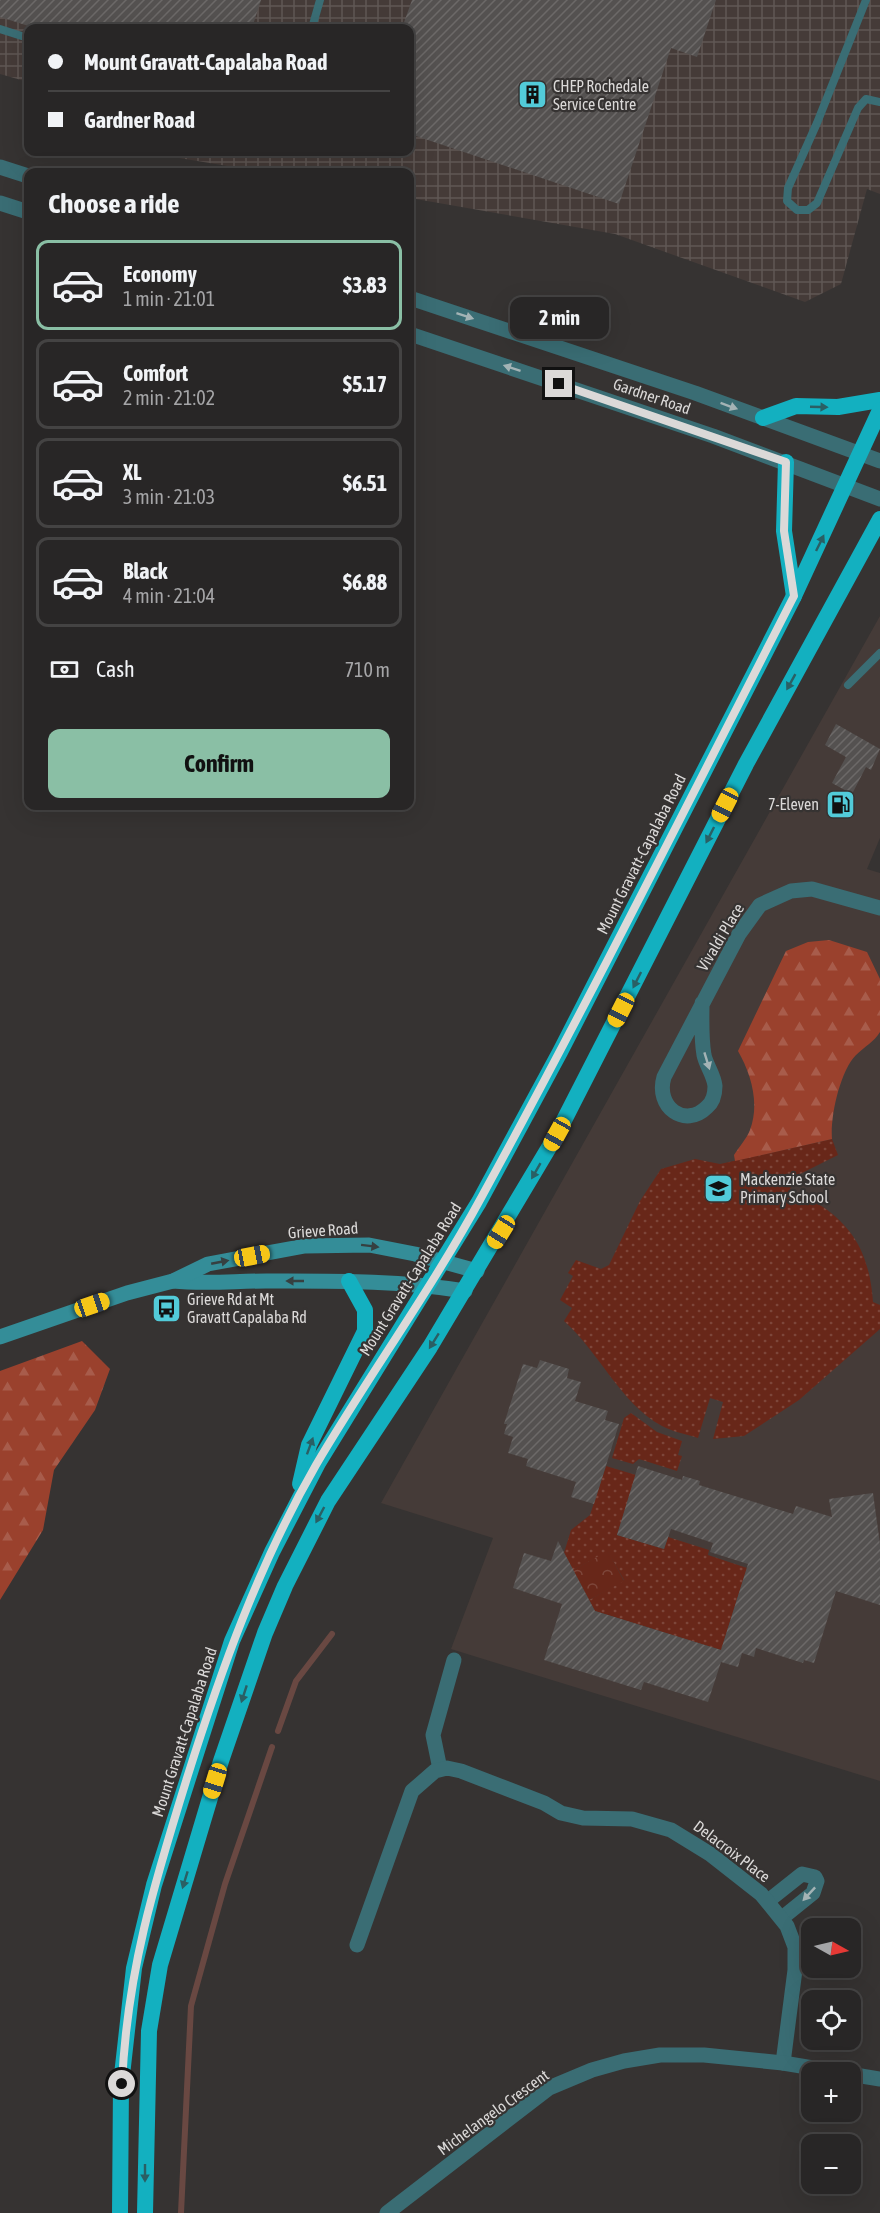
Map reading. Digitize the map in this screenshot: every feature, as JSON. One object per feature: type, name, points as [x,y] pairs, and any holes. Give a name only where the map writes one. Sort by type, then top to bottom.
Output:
[{"type":"highway","points":[[763,418],[796,406],[838,407],[880,400]]},
{"type":"highway","name":"Mount Gravatt-Capalaba Road","points":[[120,2213],[124,2043],[142,1928],[217,1684],[249,1601],[296,1502],[479,1202],[560,1052],[794,596],[847,486],[880,410]]},
{"type":"highway","points":[[786,462],[784,531],[794,596]]},
{"type":"highway","points":[[145,2213],[149,2031],[160,1965],[222,1761],[265,1633],[305,1544],[328,1501],[465,1291],[557,1134],[746,764],[880,519]]},
{"type":"highway","points":[[863,551],[880,549]]},
{"type":"highway","points":[[296,1502],[309,1445],[365,1331],[364,1310],[349,1281]]},
{"type":"main road","name":"Grieve Road","points":[[0,1337],[127,1293],[174,1281],[208,1264],[328,1244],[369,1245],[477,1271]]},
{"type":"main road","name":"Grieve Road","points":[[174,1281],[206,1285],[240,1281],[349,1281],[428,1285],[465,1291]]},
{"type":"street","points":[[0,167],[24,175]]},
{"type":"street","points":[[0,203],[24,211]]},
{"type":"street","name":"Gardner Road","points":[[414,299],[763,418],[880,461]]},
{"type":"street","name":"Gardner Road","points":[[414,335],[786,462],[880,499]]},
{"type":"street","name":"Vivaldi Place","points":[[702,1003],[704,1055],[713,1079],[714,1095],[709,1105],[700,1112],[684,1115],[668,1107],[661,1096],[667,1070],[702,1003],[746,922],[760,905],[791,891],[812,889],[880,908]]},
{"type":"street","points":[[357,1945],[412,1791],[429,1774],[440,1769],[433,1735],[454,1660]]},
{"type":"street","name":"Delacroix Place","points":[[440,1769],[454,1769],[469,1774],[574,1816],[632,1819],[671,1830],[710,1854],[768,1901],[782,1918],[792,1936],[796,1958],[783,2063]]},
{"type":"street","points":[[768,1901],[802,1874],[815,1877],[817,1881],[815,1890],[782,1918]]},
{"type":"street","name":"Michelangelo Crescent","points":[[387,2213],[549,2088],[592,2070],[624,2061],[660,2055],[704,2055],[783,2063],[880,2079]]},
{"type":"lane","points":[[313,24],[320,0]]},
{"type":"lane","points":[[866,0],[818,123],[788,188],[788,201],[797,210],[808,210],[817,203],[858,108],[866,99],[880,102]]},
{"type":"lane","points":[[0,29],[24,37]]},
{"type":"lane","points":[[849,685],[880,653]]},
{"type":"shaded area","points":[[0,0],[880,0],[880,194],[867,189],[841,284],[805,302],[615,234],[414,199],[414,168],[239,168],[167,156],[414,156],[414,24],[24,24],[24,81],[0,74]]},
{"type":"shaded area","name":"Mackenzie State Primary School","points":[[880,616],[880,838],[867,869],[880,873],[880,1781],[451,1649],[493,1538],[381,1503]]},
{"type":"green space","points":[[829,940],[867,952],[880,979],[880,1032],[856,1055],[845,1072],[834,1107],[832,1139],[735,1161],[734,1155],[750,1130],[754,1110],[753,1089],[738,1051],[786,951],[808,942]]},
{"type":"green space","points":[[832,1139],[838,1155],[798,1175],[790,1189],[835,1216],[853,1237],[860,1248],[869,1273],[873,1302],[880,1305],[880,1329],[799,1400],[744,1436],[713,1439],[723,1402],[710,1398],[698,1438],[662,1426],[634,1404],[564,1321],[572,1308],[560,1300],[573,1276],[568,1273],[576,1260],[601,1269],[609,1265],[640,1201],[661,1169],[695,1159],[720,1164]]},
{"type":"green space","points":[[82,1341],[110,1369],[95,1410],[54,1470],[43,1530],[0,1600],[0,1371]]},
{"type":"green space","points":[[631,1413],[657,1432],[682,1441],[678,1455],[682,1456],[677,1471],[639,1459],[633,1464],[612,1458],[624,1418]]},
{"type":"green space","points":[[606,1466],[636,1475],[617,1535],[664,1549],[668,1537],[709,1550],[708,1555],[747,1568],[721,1650],[595,1611],[589,1600],[624,1580],[608,1552],[573,1570],[564,1553],[571,1530],[590,1515]]},
{"type":"green space","points":[[608,1551],[624,1581],[589,1600],[573,1570]]},
{"type":"building","points":[[0,0],[261,0],[253,24],[24,25],[0,17]]},
{"type":"building","name":"CHEP Rochedale Service Centre","points":[[412,0],[716,0],[697,57],[671,48],[619,204],[414,135],[414,24],[403,24]]},
{"type":"building","points":[[836,724],[880,749],[871,770],[866,767],[852,794],[832,783],[846,757],[825,745]]},
{"type":"building","points":[[540,1360],[569,1369],[567,1378],[581,1382],[575,1401],[608,1411],[605,1420],[619,1424],[594,1504],[571,1497],[576,1482],[526,1466],[528,1459],[508,1453],[513,1437],[504,1434],[507,1424],[504,1424],[523,1364],[537,1368]]},
{"type":"building","points":[[638,1466],[682,1480],[683,1476],[700,1481],[699,1485],[793,1514],[796,1506],[832,1517],[829,1499],[873,1493],[880,1544],[880,1605],[836,1591],[814,1663],[804,1660],[803,1663],[756,1648],[754,1657],[742,1653],[738,1667],[721,1662],[708,1702],[644,1682],[641,1690],[544,1660],[562,1604],[513,1588],[524,1553],[551,1561],[558,1541],[595,1611],[721,1650],[748,1564],[710,1552],[713,1543],[671,1529],[664,1549],[617,1535]]},
{"type":"waterway","points":[[278,1731],[296,1681],[332,1634]]},
{"type":"waterway","points":[[181,2213],[191,2006],[225,1884],[272,1747]]},
{"type":"place","name":"CHEP Rochedale Service Centre","points":[[532,95]]},
{"type":"place","name":"7-Eleven","points":[[840,804]]},
{"type":"place","name":"Mackenzie State Primary School","points":[[719,1188]]},
{"type":"place","name":"Grieve Rd at Mt Gravatt Capalaba Rd","points":[[166,1308]]},
{"type":"route","points":[[122,2084],[128,2009],[142,1928],[217,1684],[249,1601],[296,1502],[318,1463],[479,1202],[560,1052],[794,596],[784,531],[787,496],[786,462],[559,384]]}]
